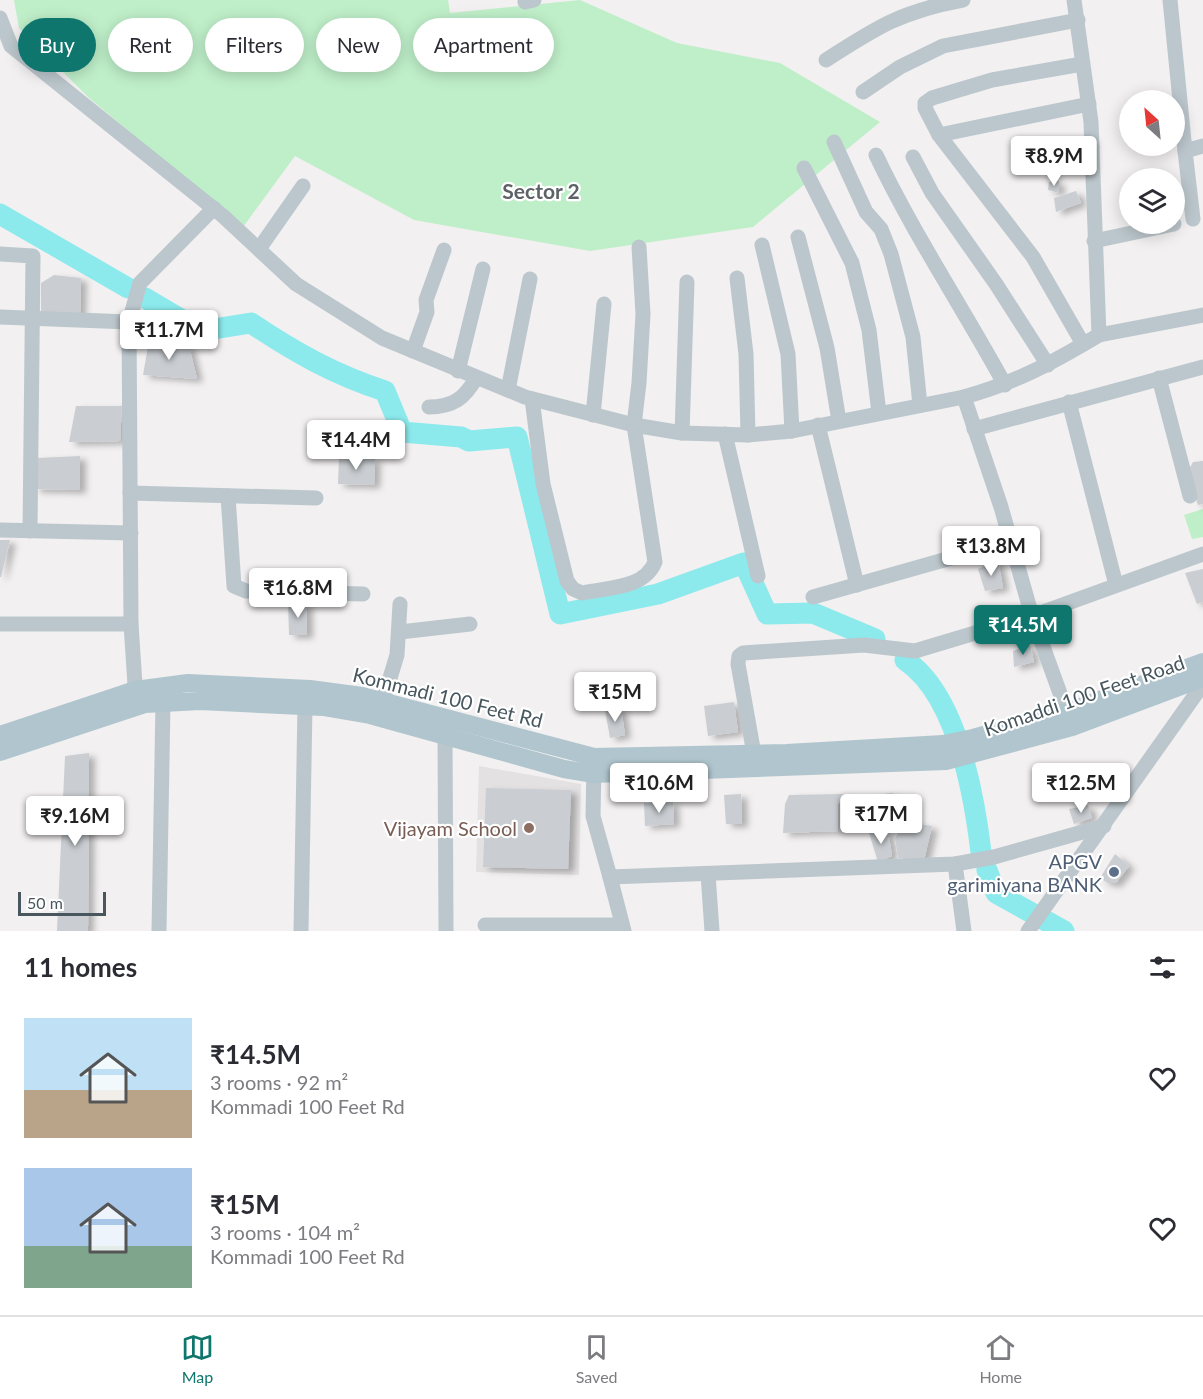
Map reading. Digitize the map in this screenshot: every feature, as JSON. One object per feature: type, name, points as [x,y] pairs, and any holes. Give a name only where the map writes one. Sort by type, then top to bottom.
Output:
[{"type":"main road","name":"Kommadi 100 Feet Rd","points":[[0,735],[136,698],[163,702],[200,701],[305,706],[370,715],[564,769],[754,754],[945,752],[976,746],[1069,720],[1181,677],[1203,662]]},
{"type":"main road","name":"Komaddi 100 Feet Road","points":[[1181,677],[1203,678]]},
{"type":"main road","name":"Kommadi 100 Feet Rd","points":[[0,752],[136,698],[162,685],[218,684],[338,692],[383,701],[594,765]]},
{"type":"main road","points":[[594,765],[945,752]]},
{"type":"street","points":[[826,60],[872,30],[909,12],[963,0]]},
{"type":"street","points":[[1074,0],[1089,104],[1099,335]]},
{"type":"street","points":[[1170,0],[1179,90]]},
{"type":"street","points":[[0,18],[11,46],[214,208],[297,284],[339,313],[382,338],[507,390],[532,399],[633,425],[682,432],[748,435],[818,426],[964,397],[1005,385],[1048,365],[1099,335],[1203,315]]},
{"type":"street","points":[[863,92],[900,67],[943,46],[1078,20]]},
{"type":"street","points":[[1082,64],[992,80],[928,100],[925,108],[939,135],[1033,257],[1083,344]]},
{"type":"street","points":[[939,135],[1089,104]]},
{"type":"street","points":[[834,142],[866,212],[882,229],[891,254],[910,320],[920,405]]},
{"type":"street","points":[[1198,218],[1185,151],[1203,146]]},
{"type":"street","points":[[1024,162],[1092,147]]},
{"type":"street","points":[[876,155],[900,207],[963,308],[1005,385]]},
{"type":"street","points":[[912,157],[932,193],[991,276],[1048,365]]},
{"type":"street","points":[[804,168],[852,263],[869,330],[879,413]]},
{"type":"street","points":[[259,249],[303,186]]},
{"type":"street","points":[[136,698],[131,624],[129,322],[140,283],[214,208]]},
{"type":"street","points":[[1094,241],[1127,234]]},
{"type":"street","points":[[798,237],[827,348],[839,421]]},
{"type":"street","points":[[762,245],[788,354],[792,431]]},
{"type":"street","points":[[532,399],[543,484],[567,580],[573,589],[582,593],[641,581],[651,574],[656,562],[633,425],[640,373],[643,314],[639,248]]},
{"type":"street","points":[[413,351],[444,250]]},
{"type":"street","points":[[0,254],[33,256],[30,531]]},
{"type":"street","points":[[458,370],[483,268]]},
{"type":"street","points":[[737,278],[746,354],[748,435]]},
{"type":"street","points":[[507,390],[530,279]]},
{"type":"street","points":[[682,432],[687,282]]},
{"type":"street","points":[[593,415],[604,304]]},
{"type":"street","points":[[0,317],[129,322]]},
{"type":"street","points":[[974,429],[1203,367]]},
{"type":"street","points":[[429,407],[442,407],[458,401],[476,378]]},
{"type":"street","points":[[1159,378],[1190,495]]},
{"type":"street","points":[[964,397],[1011,541],[1032,616],[1069,720]]},
{"type":"street","points":[[1069,402],[1116,585]]},
{"type":"street","points":[[818,426],[857,585]]},
{"type":"street","points":[[725,434],[758,576]]},
{"type":"street","points":[[130,493],[316,498]]},
{"type":"street","points":[[228,496],[234,586],[246,591],[363,594]]},
{"type":"street","points":[[0,530],[131,533]]},
{"type":"street","points":[[813,597],[1011,541]]},
{"type":"street","points":[[754,754],[738,663],[739,656],[744,653],[864,645],[915,651],[1032,616],[1203,554]]},
{"type":"street","points":[[383,701],[397,655],[400,604]]},
{"type":"street","points":[[0,624],[131,624]]},
{"type":"street","points":[[400,632],[470,624]]},
{"type":"street","points":[[1180,715],[1181,677]]},
{"type":"street","points":[[1033,928],[1064,880],[1203,684]]},
{"type":"street","points":[[159,931],[163,702]]},
{"type":"street","points":[[301,931],[305,706]]},
{"type":"street","points":[[446,735],[446,931]]},
{"type":"street","points":[[485,925],[623,928],[593,816],[594,765]]},
{"type":"street","points":[[610,878],[830,867],[955,864],[994,857],[1104,826]]},
{"type":"street","points":[[955,864],[964,931]]},
{"type":"street","points":[[708,874],[712,931]]},
{"type":"shaded area","name":"Vijayam School","points":[[479,766],[581,784],[579,875],[476,872]]},
{"type":"green space","points":[[14,0],[448,0],[450,13],[580,0],[677,43],[780,63],[880,122],[753,227],[590,251],[414,220],[295,156],[243,227],[88,97],[63,72],[96,72],[96,18],[18,18],[18,22]]},
{"type":"green space","points":[[1203,509],[1203,537],[1192,539],[1184,515]]},
{"type":"building","points":[[1059,181],[1059,193],[1048,190],[1049,182]]},
{"type":"building","points":[[1076,191],[1081,203],[1056,212],[1054,198]]},
{"type":"building","points":[[54,275],[81,278],[80,318],[41,316],[41,283]]},
{"type":"building","points":[[149,341],[189,346],[197,379],[143,375]]},
{"type":"building","points":[[76,406],[122,406],[120,441],[69,442]]},
{"type":"building","points":[[80,456],[80,490],[34,489],[37,458]]},
{"type":"building","points":[[339,458],[375,459],[374,485],[338,484]]},
{"type":"building","points":[[1203,461],[1203,504],[1198,505],[1187,473],[1193,462]]},
{"type":"building","points":[[0,540],[10,540],[1,577],[0,577]]},
{"type":"building","points":[[998,560],[1003,588],[985,591],[978,569]]},
{"type":"building","points":[[1203,569],[1203,602],[1197,604],[1185,573]]},
{"type":"building","points":[[288,603],[307,603],[307,635],[289,635]]},
{"type":"building","points":[[1030,645],[1034,662],[1014,667],[1013,651]]},
{"type":"building","points":[[734,702],[738,732],[708,736],[704,706]]},
{"type":"building","points":[[621,708],[625,735],[610,738],[605,710]]},
{"type":"building","points":[[89,753],[88,931],[57,931],[65,756]]},
{"type":"building","name":"Vijayam School","points":[[486,788],[571,790],[568,869],[483,867]]},
{"type":"building","points":[[893,793],[894,820],[875,824],[873,795]]},
{"type":"building","points":[[741,794],[742,824],[726,824],[724,795]]},
{"type":"building","points":[[844,794],[838,804],[838,831],[783,833],[785,804],[789,795]]},
{"type":"building","points":[[673,802],[674,824],[645,826],[644,803]]},
{"type":"building","points":[[1088,805],[1092,818],[1074,824],[1069,809]]},
{"type":"building","points":[[905,822],[932,826],[924,860],[898,858],[895,838]]},
{"type":"building","points":[[888,831],[892,856],[878,862],[869,833]]},
{"type":"building","name":"APGV garimiyana BANK","points":[[1115,854],[1129,866],[1116,883],[1108,883],[1100,878]]},
{"type":"waterway","points":[[0,214],[128,288]]},
{"type":"waterway","points":[[145,298],[201,331],[251,323],[315,362],[385,391],[402,432],[461,437],[469,441],[517,437],[560,614],[658,594],[744,563],[767,614],[813,613],[875,639]]},
{"type":"waterway","points":[[905,660],[923,676],[938,697],[950,721],[968,775],[981,852]]},
{"type":"waterway","points":[[987,870],[996,893],[1064,931]]},
{"type":"place","name":"Vijayam School","points":[[529,828]]},
{"type":"place","name":"APGV garimiyana BANK","points":[[1114,872]]},
{"type":"district","name":"Sector 2","points":[[541,190]]}]
